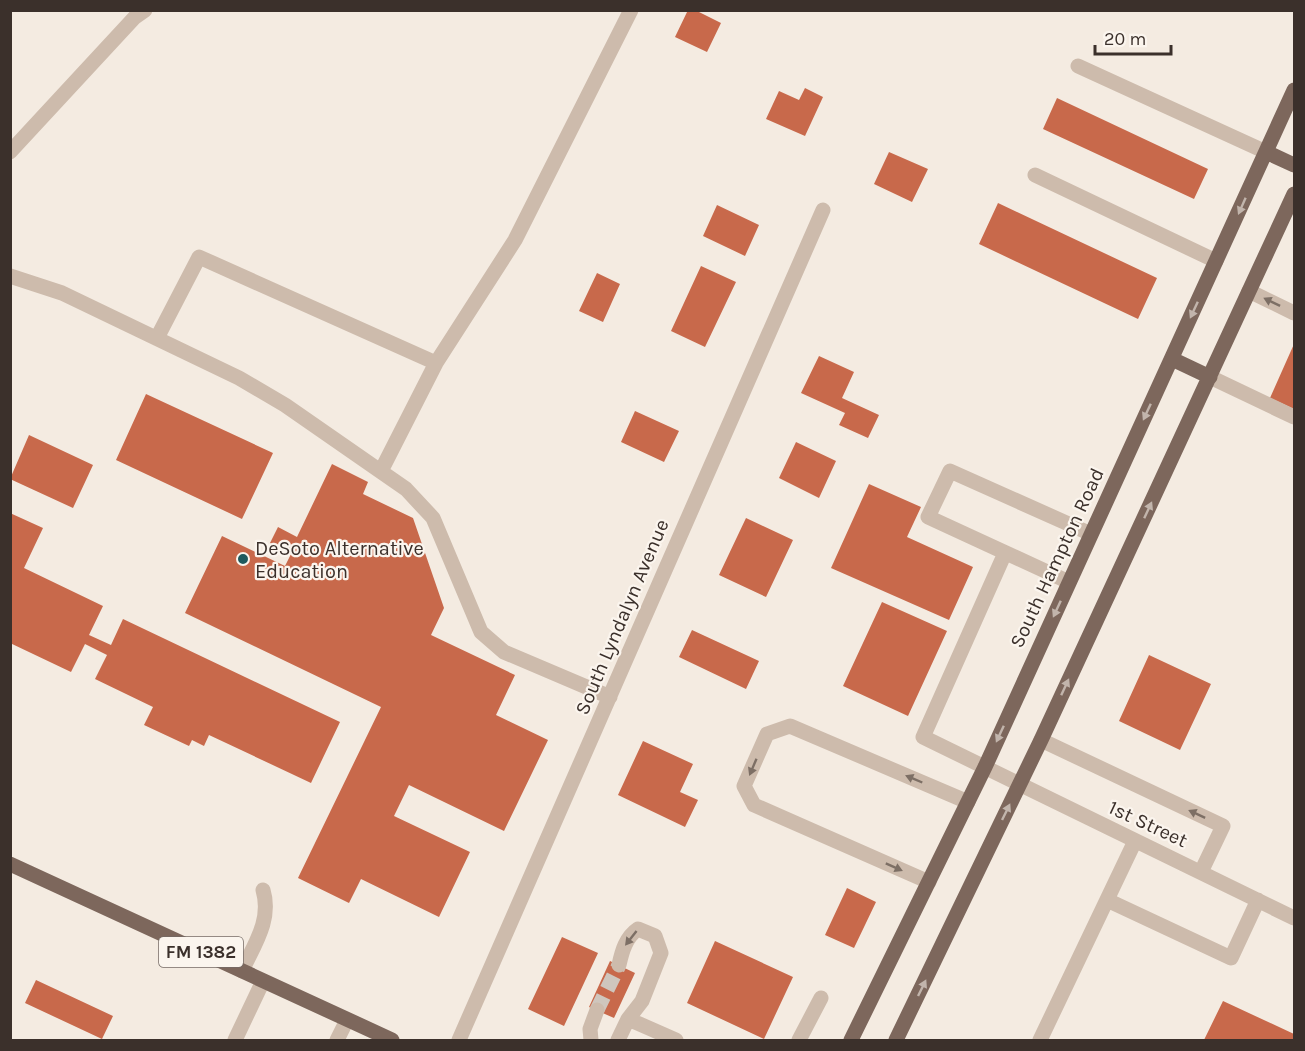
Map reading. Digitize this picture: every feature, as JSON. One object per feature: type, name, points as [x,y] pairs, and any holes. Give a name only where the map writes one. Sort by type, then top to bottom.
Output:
[{"type":"main road","name":"South Hampton Road","points":[[851,1041],[985,767],[1294,90]]},
{"type":"main road","points":[[1266,152],[1294,165]]},
{"type":"main road","points":[[896,1041],[1041,740],[1294,194]]},
{"type":"main road","points":[[1172,359],[1210,377]]},
{"type":"main road","name":"FM 1382","points":[[10,864],[392,1041]]},
{"type":"street","points":[[10,152],[135,17],[146,10]]},
{"type":"street","points":[[381,471],[436,363],[515,240],[631,10]]},
{"type":"street","points":[[1078,66],[1266,152]]},
{"type":"street","points":[[1035,175],[1216,261]]},
{"type":"street","name":"South Lyndalyn Avenue","points":[[459,1041],[823,210]]},
{"type":"street","points":[[157,338],[198,257],[436,363]]},
{"type":"street","points":[[10,276],[62,293],[239,378],[285,405],[381,471],[406,489],[433,518],[482,632],[491,643],[504,652],[610,696]]},
{"type":"street","points":[[1249,291],[1294,313]]},
{"type":"street","points":[[1210,377],[1294,417]]},
{"type":"street","points":[[1069,582],[928,517],[950,471],[1091,534]]},
{"type":"street","name":"1st Street","points":[[1005,553],[923,737],[1019,786],[1294,918]]},
{"type":"street","points":[[929,882],[754,805],[744,786],[766,734],[790,726],[968,802]]},
{"type":"street","points":[[1041,740],[1222,826],[1201,872]]},
{"type":"street","points":[[1040,1041],[1135,841]]},
{"type":"street","points":[[242,971],[265,922],[267,904],[264,890]]},
{"type":"street","points":[[1107,900],[1232,958],[1258,900]]},
{"type":"street","points":[[618,1041],[628,1019],[642,1001],[661,953],[655,936],[638,929],[632,933],[624,947],[619,965]]},
{"type":"street","points":[[235,1041],[263,981]]},
{"type":"street","points":[[799,1041],[821,998]]},
{"type":"street","points":[[591,1041],[590,1029],[597,1010]]},
{"type":"street","points":[[628,1019],[655,1036],[676,1041]]},
{"type":"street","points":[[337,1041],[347,1020]]},
{"type":"building","points":[[688,10],[695,10],[721,23],[707,52],[675,37]]},
{"type":"building","points":[[805,88],[823,97],[805,136],[766,119],[779,91],[799,100]]},
{"type":"building","points":[[1057,98],[1208,169],[1194,199],[1043,129]]},
{"type":"building","points":[[889,152],[928,169],[912,202],[874,184]]},
{"type":"building","points":[[998,203],[1157,278],[1138,319],[979,244]]},
{"type":"building","points":[[717,205],[759,225],[745,256],[703,236]]},
{"type":"building","points":[[701,266],[736,282],[705,347],[671,331]]},
{"type":"building","points":[[597,273],[620,284],[603,322],[579,311]]},
{"type":"building","points":[[1294,344],[1294,409],[1270,398]]},
{"type":"building","points":[[819,356],[854,372],[842,398],[879,415],[868,438],[839,425],[845,413],[801,393]]},
{"type":"building","points":[[146,394],[273,453],[242,519],[116,460]]},
{"type":"building","points":[[635,411],[679,431],[664,462],[621,442]]},
{"type":"building","points":[[29,435],[93,465],[73,508],[10,479]]},
{"type":"building","points":[[796,442],[836,461],[819,498],[779,478]]},
{"type":"building","points":[[332,464],[368,482],[363,494],[413,518],[444,608],[431,635],[515,675],[496,715],[548,740],[504,831],[409,785],[394,816],[470,852],[439,917],[361,879],[349,903],[298,878],[381,707],[185,613],[222,536],[285,566],[291,554],[270,543],[278,527],[297,537]]},
{"type":"building","points":[[869,484],[921,507],[907,537],[973,567],[949,620],[831,568]]},
{"type":"building","points":[[10,513],[43,528],[24,568],[103,606],[89,635],[111,645],[123,619],[340,722],[311,783],[209,735],[204,746],[192,740],[189,746],[144,725],[153,707],[95,679],[107,655],[85,644],[71,672],[10,643]]},
{"type":"building","points":[[746,518],[793,540],[766,597],[719,575]]},
{"type":"building","points":[[882,602],[947,631],[908,716],[843,686]]},
{"type":"building","points":[[692,630],[759,661],[746,689],[679,657]]},
{"type":"building","points":[[1149,655],[1211,684],[1180,750],[1119,721]]},
{"type":"building","points":[[643,741],[693,764],[680,792],[698,800],[685,827],[618,795]]},
{"type":"building","points":[[847,888],[876,902],[854,948],[825,935]]},
{"type":"building","points":[[562,937],[598,953],[564,1026],[528,1009]]},
{"type":"building","points":[[715,941],[793,977],[764,1039],[687,1003]]},
{"type":"building","points":[[610,961],[635,973],[614,1018],[589,1007]]},
{"type":"building","points":[[36,980],[113,1016],[102,1039],[25,1003]]},
{"type":"building","points":[[1223,1001],[1294,1034],[1294,1040],[1204,1040]]},
{"type":"tunnel","points":[[597,1010],[619,965]]},
{"type":"place","name":"DeSoto Alternative Education","points":[[243,559]]}]
